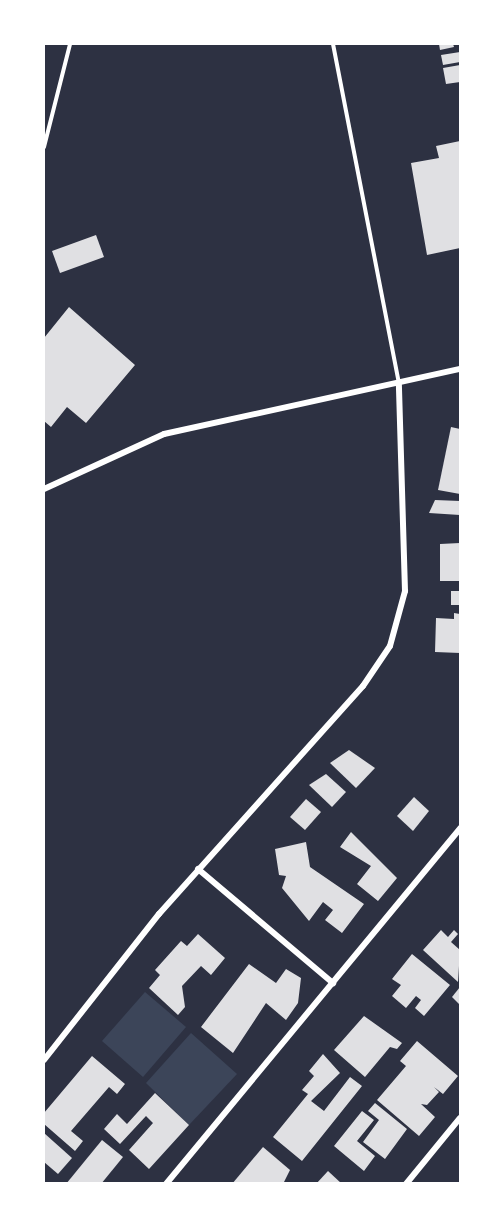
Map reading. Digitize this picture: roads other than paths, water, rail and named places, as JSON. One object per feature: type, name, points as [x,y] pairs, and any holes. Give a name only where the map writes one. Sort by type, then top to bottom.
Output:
[{"type":"street","points":[[44,489],[164,434],[399,385],[460,369]]},
{"type":"street","points":[[44,1060],[198,869],[363,686],[390,646],[405,591],[399,385]]},
{"type":"street","points":[[166,1184],[460,828]]},
{"type":"street","points":[[198,869],[333,983]]},
{"type":"street","points":[[406,1184],[460,1118]]},
{"type":"lane","points":[[44,147],[70,44]]},
{"type":"lane","points":[[333,44],[399,385]]}]
